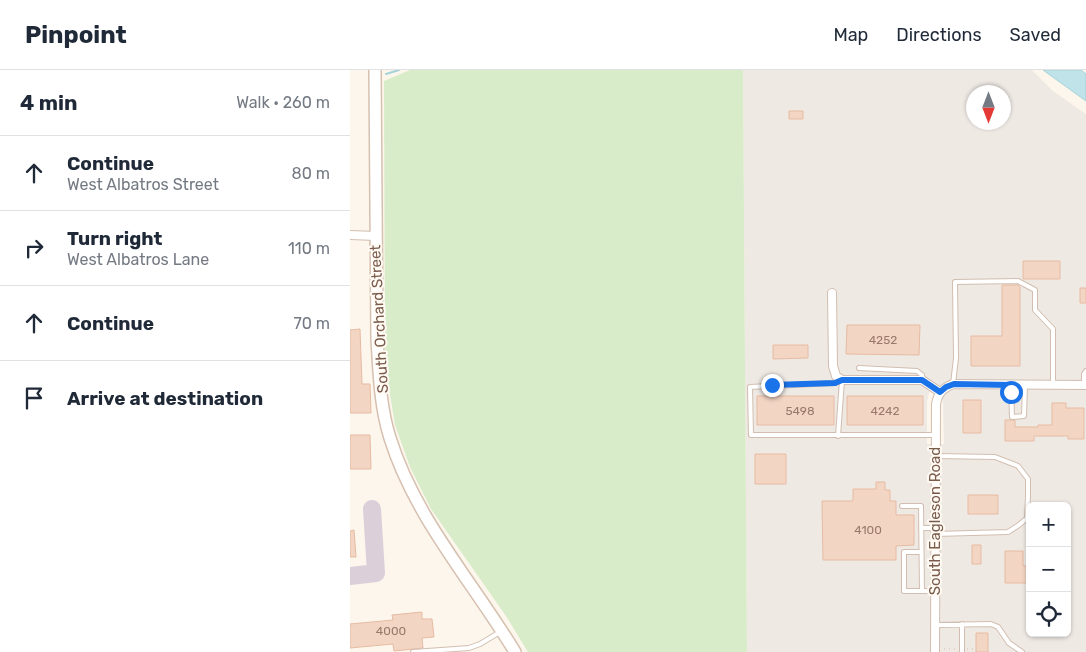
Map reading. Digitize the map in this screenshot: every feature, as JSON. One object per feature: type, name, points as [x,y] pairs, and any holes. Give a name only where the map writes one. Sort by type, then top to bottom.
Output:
[{"type":"main road","name":"South Orchard Street","points":[[375,70],[379,372],[390,436],[401,468],[423,512],[446,550],[515,652]]},
{"type":"street","points":[[350,236],[376,236]]},
{"type":"street","points":[[832,293],[833,366],[836,376],[842,380],[922,380],[940,392],[954,384],[1085,385]]},
{"type":"street","name":"South Eagleson Road","points":[[935,652],[936,404],[940,392]]},
{"type":"lane","points":[[954,384],[956,358],[955,282],[1018,281],[1035,290],[1035,310],[1053,329],[1053,385]]},
{"type":"lane","points":[[859,368],[917,372],[922,375],[924,382]]},
{"type":"lane","points":[[1085,385],[1084,374],[1086,371]]},
{"type":"lane","points":[[838,436],[842,380],[835,383],[750,387],[751,435],[838,436],[936,435]]},
{"type":"lane","points":[[1011,385],[1012,417],[1024,416],[1025,385]]},
{"type":"lane","points":[[921,528],[935,531],[1008,532],[1027,518],[1028,479],[1018,466],[995,457],[936,456]]},
{"type":"lane","points":[[902,506],[921,506],[922,590]]},
{"type":"lane","points":[[922,552],[904,552],[904,591],[935,590]]},
{"type":"lane","points":[[960,650],[962,624]]},
{"type":"lane","points":[[935,625],[991,624],[998,627],[1009,643],[1022,652]]},
{"type":"lane","points":[[413,652],[469,648],[502,631]]},
{"type":"path","points":[[944,649],[960,650]]},
{"type":"path","points":[[966,649],[973,649]]},
{"type":"shaded area","points":[[743,70],[1032,70],[1053,91],[1086,114],[1086,652],[747,652]],"holes":[[[936,382],[943,401],[944,444],[927,444],[927,402],[929,393]]]},
{"type":"green space","points":[[410,70],[743,70],[747,652],[528,652],[506,616],[431,509],[410,467],[395,425],[385,364],[384,81]]},
{"type":"water","points":[[1043,70],[1081,70],[1086,74],[1086,101]]},
{"type":"building","points":[[789,111],[803,111],[803,119],[789,119]]},
{"type":"building","points":[[1023,261],[1060,261],[1060,279],[1023,279]]},
{"type":"building","points":[[1002,285],[1018,285],[1020,287],[1020,366],[971,366],[971,336],[1002,336]]},
{"type":"building","points":[[1080,288],[1086,288],[1086,303],[1080,303]]},
{"type":"building","points":[[847,325],[920,325],[919,355],[846,354]]},
{"type":"building","points":[[360,329],[362,384],[370,384],[371,413],[350,413],[350,330]]},
{"type":"building","points":[[773,345],[808,345],[808,358],[773,359]]},
{"type":"building","points":[[757,396],[834,396],[834,425],[757,425]]},
{"type":"building","points":[[847,396],[923,396],[923,425],[847,425]]},
{"type":"building","points":[[963,400],[981,400],[981,433],[963,433]]},
{"type":"building","points":[[1052,403],[1066,403],[1066,408],[1084,408],[1084,439],[1068,439],[1068,436],[1034,436],[1034,441],[1005,441],[1005,420],[1015,420],[1015,427],[1052,425]]},
{"type":"building","points":[[350,435],[370,435],[371,469],[350,469]]},
{"type":"building","points":[[755,454],[786,454],[786,484],[755,484]]},
{"type":"building","points":[[876,482],[885,482],[885,490],[890,490],[890,501],[896,501],[896,515],[914,515],[914,545],[896,546],[896,560],[823,560],[822,501],[853,501],[853,489],[876,489]]},
{"type":"building","points":[[968,495],[998,495],[998,514],[968,514]]},
{"type":"building","points":[[354,530],[356,557],[350,557],[350,531]]},
{"type":"building","points":[[972,545],[981,545],[981,564],[972,564]]},
{"type":"building","points":[[1005,551],[1023,551],[1023,566],[1026,566],[1026,583],[1005,583]]},
{"type":"building","points":[[422,612],[422,619],[432,619],[434,637],[422,638],[423,648],[394,651],[393,644],[350,648],[350,624],[393,620],[392,615]]},
{"type":"building","points":[[976,633],[988,633],[988,652],[976,652]]},
{"type":"waterway","points":[[386,74],[399,70]]},
{"type":"taxiway","points":[[350,576],[376,573],[372,509]]},
{"type":"route","points":[[772,385],[835,383],[842,380],[922,380],[940,392],[954,384],[1011,385],[1011,392]]}]
